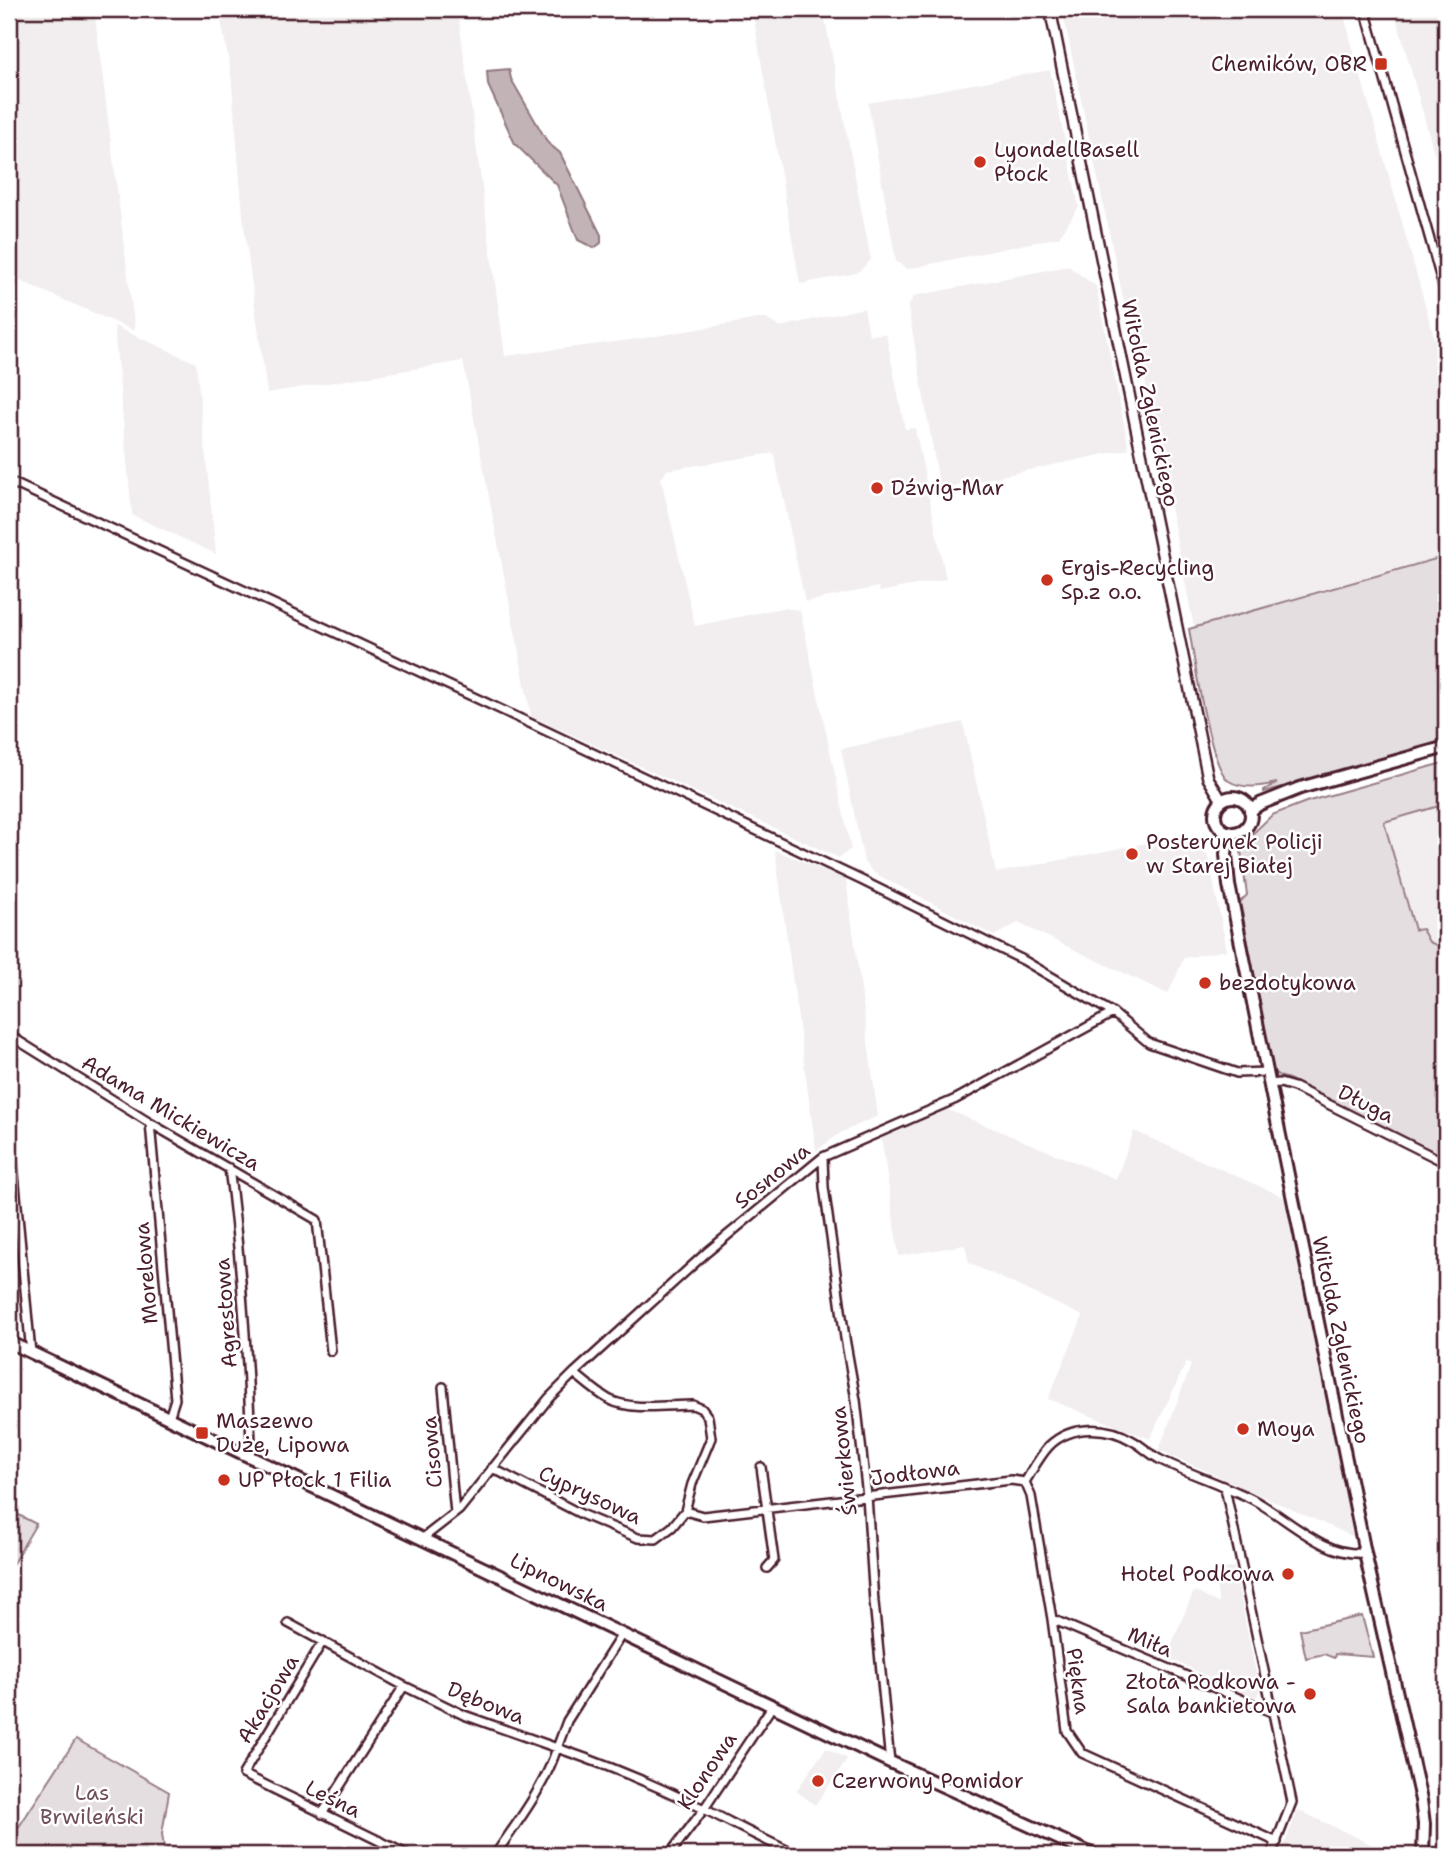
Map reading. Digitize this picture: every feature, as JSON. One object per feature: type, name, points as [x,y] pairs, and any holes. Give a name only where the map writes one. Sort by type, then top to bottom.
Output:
[{"type":"main road","points":[[1250,811],[1260,804],[1300,788],[1446,747]]},
{"type":"main road","points":[[1231,797],[1241,799],[1250,811],[1250,821],[1244,829],[1229,832],[1218,825],[1215,819],[1215,812],[1222,801],[1231,797]]},
{"type":"main road","name":"Witolda Zglenickiego","points":[[1229,832],[1226,854],[1229,885],[1365,1553],[1421,1800],[1424,1824],[1423,1855]]},
{"type":"main road","name":"Lipnowska","points":[[9,1342],[890,1762],[1094,1855]]},
{"type":"street","name":"Witolda Zglenickiego","points":[[1050,9],[1208,778],[1222,801]]},
{"type":"street","points":[[1365,9],[1446,298]]},
{"type":"street","points":[[9,481],[861,880],[1038,967],[1114,1013],[1149,1044],[1237,1073],[1268,1078]]},
{"type":"street","name":"Sosnowa","points":[[423,1538],[455,1513],[549,1398],[574,1373],[706,1253],[823,1157],[956,1099],[1114,1013]]},
{"type":"street","name":"Adama Mickiewicza","points":[[9,1035],[150,1123],[317,1220],[331,1351]]},
{"type":"street","name":"Długa","points":[[1268,1078],[1294,1087],[1446,1163]]},
{"type":"street","points":[[9,1121],[32,1353]]},
{"type":"street","name":"Morelowa","points":[[150,1123],[175,1399],[169,1418]]},
{"type":"street","name":"Świerkowa","points":[[823,1157],[824,1187],[856,1400],[867,1496],[874,1602],[890,1762]]},
{"type":"street","name":"Agrestowa","points":[[229,1168],[238,1237],[247,1350],[250,1457]]},
{"type":"street","points":[[574,1373],[616,1402],[629,1405],[693,1405],[708,1416],[711,1438],[692,1484],[685,1511]]},
{"type":"street","name":"Cisowa","points":[[443,1387],[455,1513]]},
{"type":"street","points":[[1025,1482],[1051,1444],[1068,1433],[1089,1429],[1110,1432],[1132,1440],[1157,1458],[1252,1499],[1321,1542],[1344,1552],[1365,1553]]},
{"type":"street","points":[[761,1467],[774,1560],[767,1568]]},
{"type":"street","name":"Cyprysowa","points":[[492,1468],[583,1515],[638,1538],[656,1539],[672,1527],[685,1511]]},
{"type":"street","name":"Jodłowa","points":[[685,1511],[703,1516],[1011,1480],[1025,1482]]},
{"type":"street","name":"Piękna","points":[[1025,1482],[1031,1496],[1068,1731],[1082,1753],[1276,1842]]},
{"type":"street","points":[[1225,1488],[1292,1802],[1271,1855]]},
{"type":"street","name":"Miła","points":[[1052,1619],[1274,1713]]},
{"type":"street","name":"Dębowa","points":[[288,1622],[404,1686],[464,1715],[586,1758],[704,1809]]},
{"type":"street","points":[[495,1855],[537,1794],[550,1768],[567,1721],[622,1634]]},
{"type":"street","name":"Akacjowa","points":[[243,1774],[323,1641]]},
{"type":"street","points":[[322,1814],[404,1686]]},
{"type":"street","name":"Klonowa","points":[[669,1855],[704,1809],[773,1705]]},
{"type":"street","name":"Leśna","points":[[243,1774],[408,1855]]},
{"type":"street","points":[[704,1809],[797,1855]]},
{"type":"shaded area","points":[[9,9],[94,9],[135,331],[9,276]]},
{"type":"shaded area","points":[[219,9],[475,9],[458,12],[505,356],[638,339],[764,318],[780,327],[864,308],[869,335],[886,334],[905,429],[915,428],[946,579],[880,592],[878,587],[805,602],[774,453],[667,470],[661,479],[695,626],[782,608],[800,610],[851,849],[839,858],[531,716],[463,361],[267,393],[244,227],[231,74]]},
{"type":"shaded area","points":[[752,9],[823,9],[871,260],[857,273],[800,284]]},
{"type":"shaded area","points":[[1062,9],[1342,9],[1446,379],[1446,556],[1194,627],[1133,321],[1128,322]]},
{"type":"shaded area","points":[[1394,9],[1446,9],[1446,196]]},
{"type":"shaded area","points":[[509,69],[511,79],[548,143],[560,153],[601,235],[601,243],[594,248],[578,240],[557,185],[515,144],[488,85],[487,71]]},
{"type":"shaded area","points":[[1050,70],[1079,207],[1059,237],[907,269],[896,261],[868,103]]},
{"type":"shaded area","points":[[1068,266],[1096,286],[1129,449],[940,489],[908,307],[914,296]]},
{"type":"shaded area","points":[[114,326],[196,363],[216,554],[132,515]]},
{"type":"shaded area","points":[[963,722],[996,873],[1176,837],[1208,855],[1227,950],[1184,958],[1168,994],[1018,923],[994,936],[874,873],[864,862],[841,749]]},
{"type":"shaded area","points":[[1446,767],[1446,952],[1392,938],[1351,794]]},
{"type":"shaded area","points":[[775,850],[846,879],[878,1116],[840,1133],[816,1151]]},
{"type":"shaded area","points":[[946,1109],[1116,1179],[1134,1131],[1284,1197],[1354,1537],[1159,1450],[1191,1365],[1187,1361],[1150,1439],[1048,1399],[1083,1316],[969,1263],[965,1245],[899,1256],[881,1136]]},
{"type":"shaded area","points":[[1234,1567],[1260,1692],[1255,1698],[1166,1657],[1194,1591],[1219,1604],[1214,1571]]},
{"type":"shaded area","points":[[826,1748],[848,1759],[815,1805],[796,1791]]},
{"type":"shaded area","points":[[1298,1810],[1394,1855],[1280,1855]]},
{"type":"green space","points":[[1446,556],[1446,741],[1264,792],[1277,783],[1247,786],[1229,781],[1222,772],[1209,734],[1189,629]]},
{"type":"green space","points":[[1446,762],[1446,804],[1384,822],[1415,930],[1422,929],[1429,942],[1446,949],[1446,1159],[1273,1071],[1240,902],[1247,895],[1241,851],[1244,842],[1272,815],[1306,802]]},
{"type":"green space","points":[[9,1510],[36,1524],[9,1570]]},
{"type":"green space","points":[[1362,1616],[1373,1657],[1335,1654],[1334,1658],[1324,1654],[1306,1658],[1300,1630]]},
{"type":"green space","name":"Las Brwileński","points":[[76,1739],[169,1792],[162,1834],[165,1855],[9,1855],[9,1842]]},
{"type":"place","name":"Chemików, OBR","points":[[1381,64]]},
{"type":"place","name":"LyondellBasell Płock","points":[[980,162]]},
{"type":"place","name":"Dźwig-Mar","points":[[877,488]]},
{"type":"place","name":"Ergis-Recycling Sp.z o.o.","points":[[1047,580]]},
{"type":"place","name":"Posterunek Policji w Starej Białej","points":[[1132,854]]},
{"type":"place","name":"bezdotykowa","points":[[1205,983]]},
{"type":"place","name":"Moya","points":[[1243,1429]]},
{"type":"place","name":"Maszewo Duże, Lipowa","points":[[202,1433]]},
{"type":"place","name":"UP Płock 1 Filia","points":[[224,1480]]},
{"type":"place","name":"Hotel Podkowa","points":[[1288,1574]]},
{"type":"place","name":"Złota Podkowa - Sala bankietowa","points":[[1310,1694]]},
{"type":"place","name":"Czerwony Pomidor","points":[[818,1781]]}]
